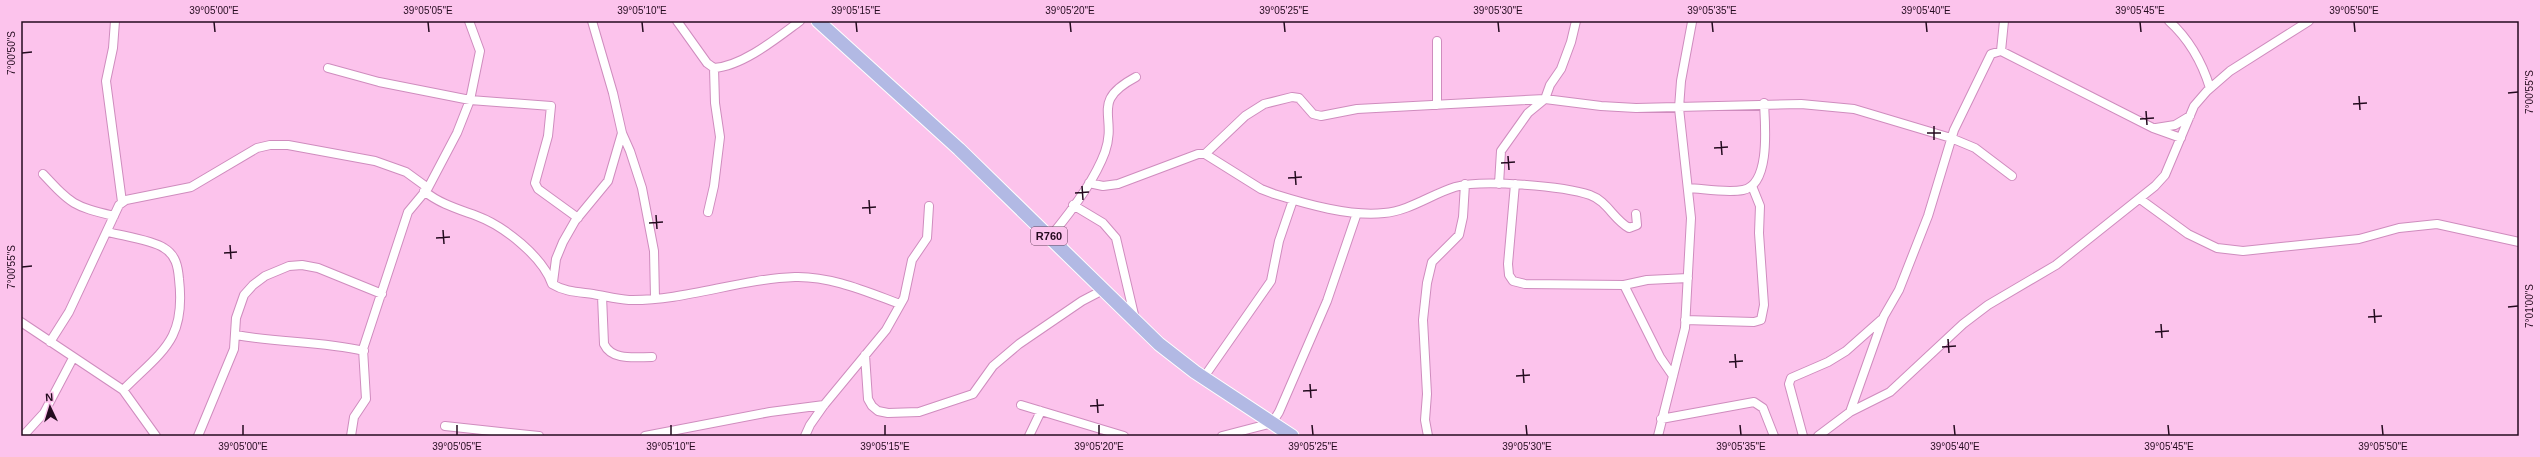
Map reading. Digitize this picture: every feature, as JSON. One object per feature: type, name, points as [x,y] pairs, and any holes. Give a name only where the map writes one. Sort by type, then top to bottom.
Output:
[{"type":"main road","name":"R760","points":[[818,21],[959,149],[1136,323],[1204,378],[1292,436]]},
{"type":"street","points":[[50,342],[69,312],[122,202],[106,81],[113,48],[115,21]]},
{"type":"street","points":[[351,436],[354,417],[366,399],[364,351],[408,212],[426,189],[457,133],[470,100],[480,51],[469,21]]},
{"type":"street","points":[[592,21],[613,93],[622,134],[630,151],[642,188],[654,251],[655,298]]},
{"type":"street","points":[[677,21],[707,62],[714,68],[715,103],[720,137],[714,186],[708,212]]},
{"type":"street","points":[[714,68],[724,66],[758,51],[800,21]]},
{"type":"street","points":[[1499,184],[1499,162],[1506,142],[1528,113],[1545,99],[1550,85],[1561,69],[1571,42],[1576,21]]},
{"type":"street","points":[[2001,50],[2004,21]]},
{"type":"street","points":[[2168,21],[2191,46],[2203,65],[2210,88]]},
{"type":"street","points":[[1818,436],[1850,412],[1890,392],[1962,324],[1988,305],[2056,265],[2140,198],[2165,175],[2194,106],[2210,88],[2230,72],[2309,21]]},
{"type":"street","points":[[1658,436],[1685,320],[1691,218],[1679,108],[1681,82],[1692,22]]},
{"type":"street","points":[[1437,41],[1437,105]]},
{"type":"street","points":[[1850,412],[1884,316],[1900,290],[1925,223],[1951,138],[1987,59],[1996,51],[2001,50],[2152,128],[2181,138]]},
{"type":"street","points":[[328,68],[373,81],[470,100],[551,106],[548,136],[535,183],[538,188],[578,218]]},
{"type":"street","points":[[1050,237],[1089,183],[1105,151],[1109,100],[1121,84],[1136,77]]},
{"type":"street","points":[[1205,154],[1245,116],[1264,104],[1284,98],[1299,98],[1313,114],[1321,116],[1356,109],[1545,99],[1601,106],[1679,108],[1764,103],[1839,107],[1951,138],[1975,148],[2012,176]]},
{"type":"street","points":[[1688,188],[1744,190],[1752,186],[1759,177],[1766,147],[1764,103]]},
{"type":"street","points":[[2152,128],[2175,125],[2190,116]]},
{"type":"street","points":[[552,284],[556,259],[563,242],[578,218],[608,181],[622,134]]},
{"type":"street","points":[[122,202],[191,187],[257,148],[270,145],[288,145],[375,161],[406,172],[444,204],[496,224],[539,261],[548,273],[552,284],[563,290],[628,300],[655,298],[737,283],[795,277],[825,280],[865,291],[900,304]]},
{"type":"street","points":[[1089,183],[1103,186],[1118,184],[1198,154],[1205,154],[1261,189],[1293,200],[1357,213],[1384,213],[1400,210],[1436,194],[1465,184],[1515,184],[1589,194],[1602,203],[1629,228],[1637,225],[1636,214]]},
{"type":"street","points":[[43,174],[68,200],[80,207],[114,216]]},
{"type":"street","points":[[1428,436],[1425,420],[1427,394],[1423,320],[1427,283],[1432,262],[1459,236],[1463,218],[1465,184]]},
{"type":"street","points":[[1515,184],[1509,249],[1509,276],[1513,281],[1533,284],[1624,285],[1647,280],[1688,278]]},
{"type":"street","points":[[1685,320],[1754,322],[1761,320],[1764,305],[1759,233],[1760,206],[1752,186]]},
{"type":"street","points":[[2140,198],[2188,234],[2217,248],[2243,251],[2359,239],[2399,228],[2437,224],[2519,242]]},
{"type":"street","points":[[1204,378],[1271,281],[1278,241],[1293,200]]},
{"type":"street","points":[[1073,205],[1103,223],[1116,238],[1136,323]]},
{"type":"street","points":[[806,436],[810,425],[824,405],[886,330],[900,304],[908,284],[912,260],[927,238],[930,206]]},
{"type":"street","points":[[1222,436],[1272,423],[1279,412],[1327,302],[1357,213]]},
{"type":"street","points":[[108,232],[164,247],[176,262],[181,300],[179,322],[170,341],[123,390]]},
{"type":"street","points":[[198,436],[234,349],[236,318],[244,295],[253,284],[265,276],[289,266],[318,268],[382,294]]},
{"type":"street","points":[[1624,285],[1660,357],[1673,376]]},
{"type":"street","points":[[865,355],[868,399],[872,406],[888,413],[919,412],[973,394],[994,366],[1019,344],[1082,301],[1103,290]]},
{"type":"street","points":[[602,296],[604,344],[607,351],[616,356],[652,357]]},
{"type":"street","points":[[1803,436],[1789,384],[1791,378],[1828,362],[1846,351],[1884,316]]},
{"type":"street","points":[[21,322],[123,390],[156,436]]},
{"type":"street","points":[[236,335],[264,340],[314,342],[364,351]]},
{"type":"street","points":[[23,436],[44,413],[73,358]]},
{"type":"street","points":[[1661,419],[1754,402],[1763,408],[1774,436]]},
{"type":"street","points":[[645,436],[770,412],[824,405]]},
{"type":"street","points":[[1021,405],[1124,436]]},
{"type":"street","points":[[1029,436],[1041,411]]},
{"type":"street","points":[[445,426],[539,436]]}]
